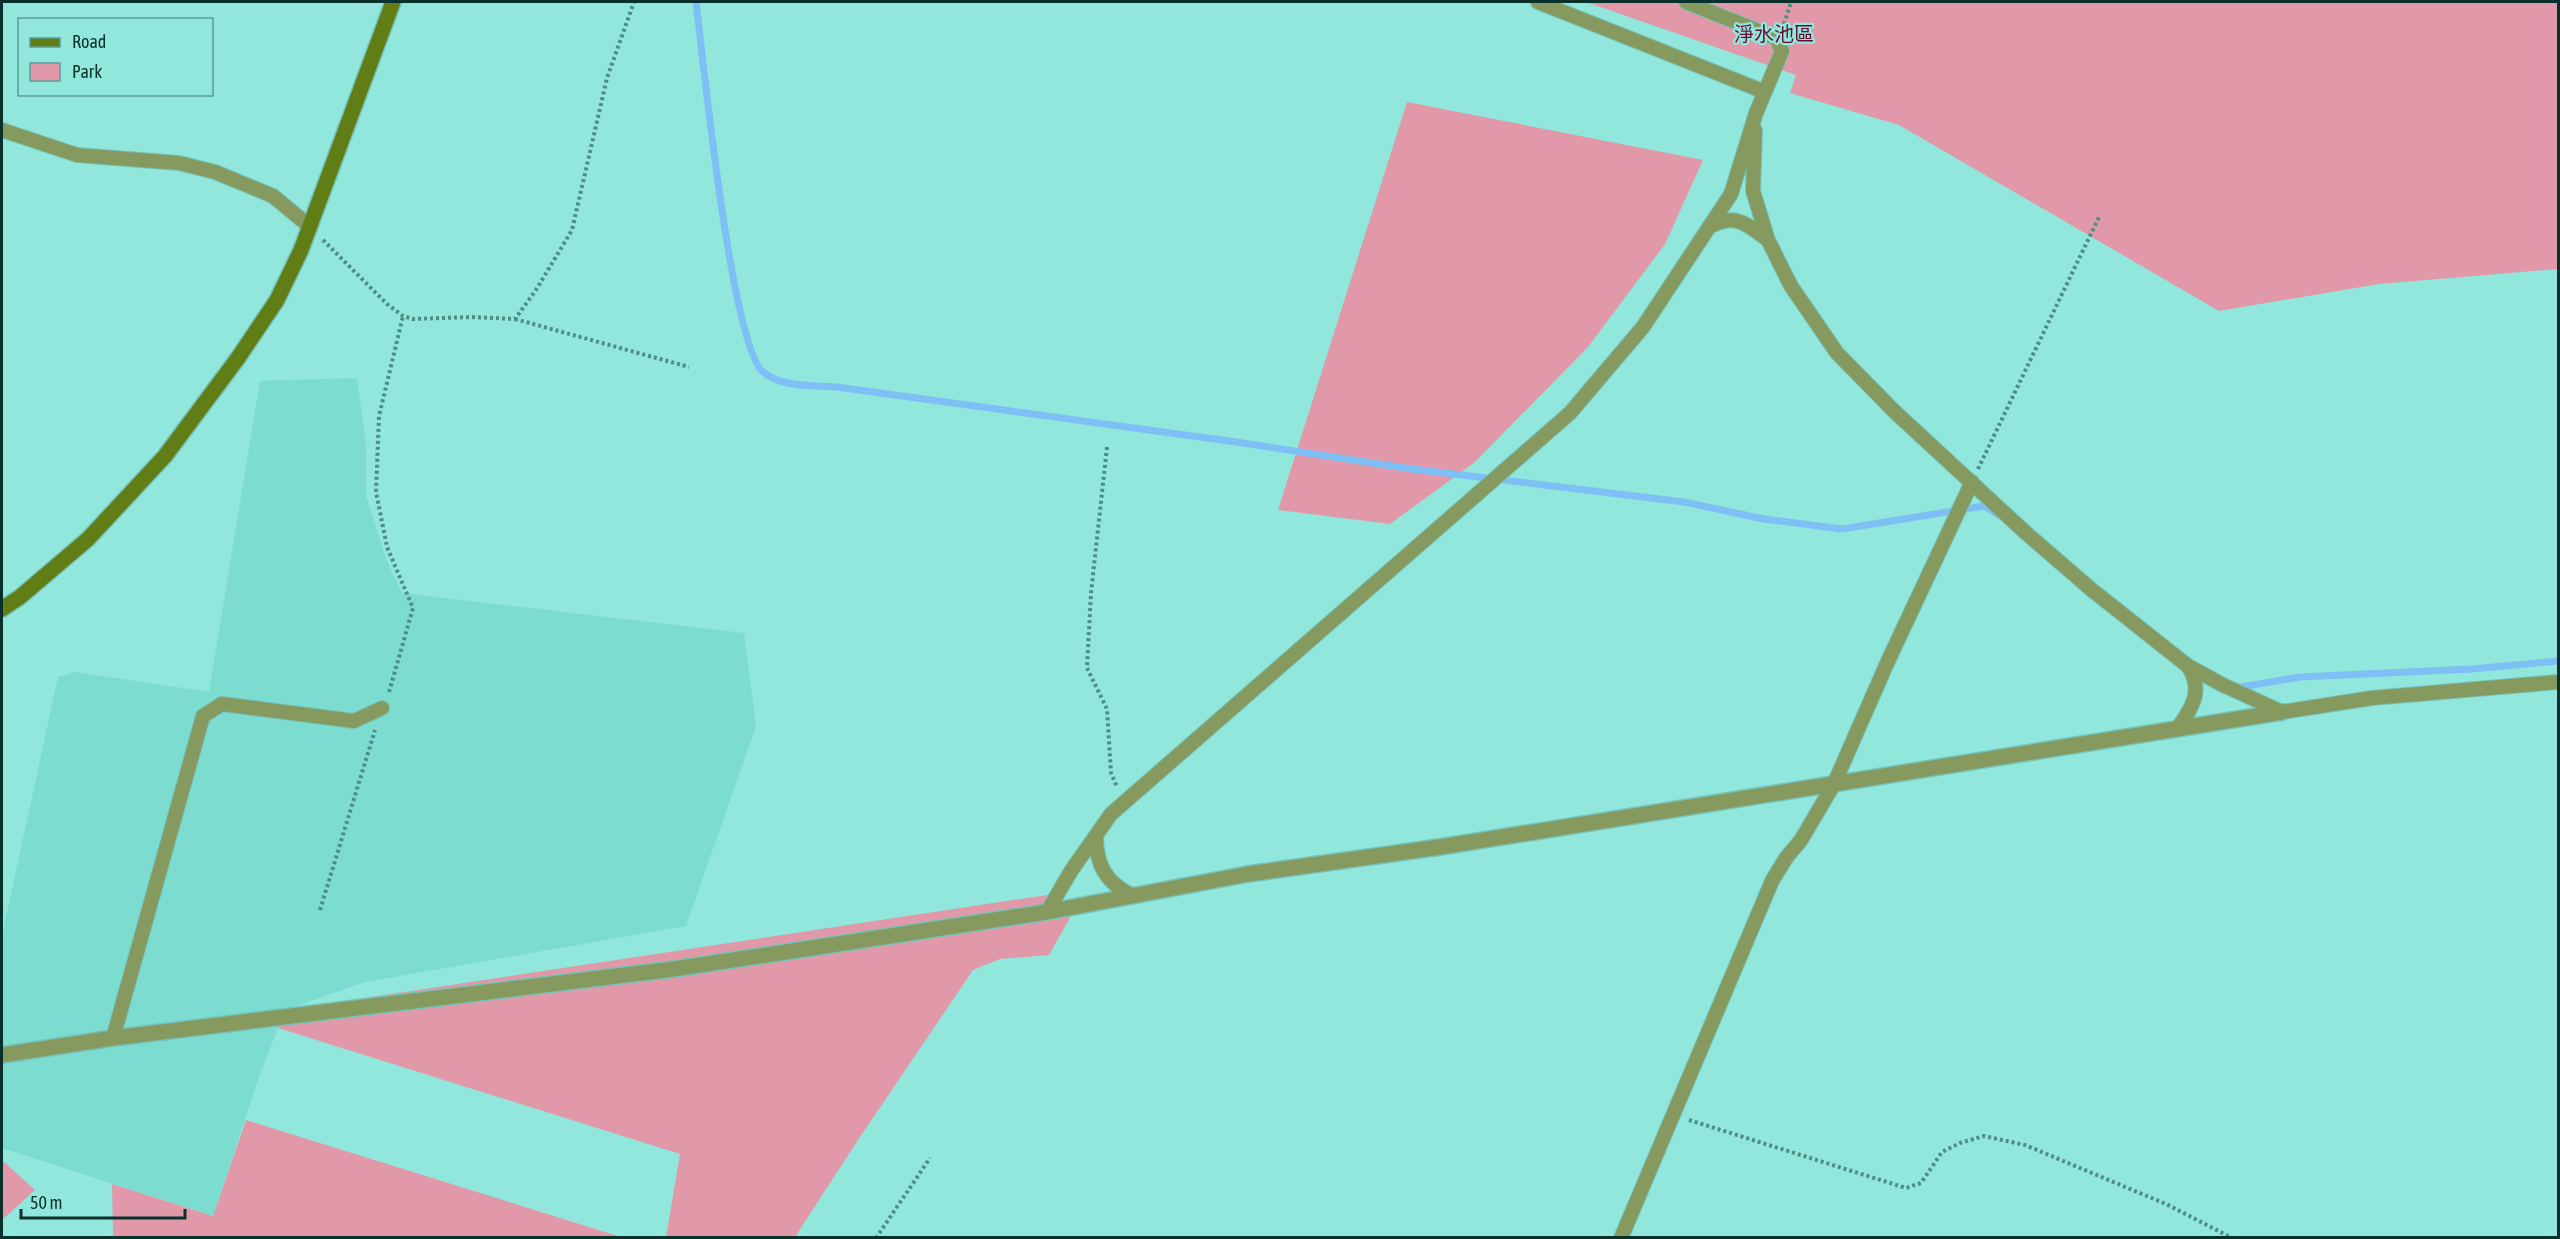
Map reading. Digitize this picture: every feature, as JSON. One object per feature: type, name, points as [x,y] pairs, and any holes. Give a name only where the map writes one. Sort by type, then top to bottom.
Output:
[{"type":"main road","points":[[2,609],[20,597],[88,539],[165,456],[238,358],[277,300],[301,250],[308,225],[393,2]]},
{"type":"street","points":[[2,1055],[113,1038],[674,969],[1047,912],[1248,874],[1440,847],[2282,712]]},
{"type":"lane","points":[[1538,2],[1765,92]]},
{"type":"lane","points":[[1047,912],[1111,814],[1570,412],[1643,327],[1731,194],[1755,113],[1782,51],[1776,38],[1686,2]]},
{"type":"lane","points":[[1755,113],[1753,191],[1768,240],[1791,286],[1837,353],[1895,412],[2092,590],[2188,666],[2223,686],[2282,712],[2372,698],[2559,682]]},
{"type":"lane","points":[[2,130],[77,155],[179,163],[215,172],[273,196],[308,225]]},
{"type":"lane","points":[[1709,227],[1726,218],[1738,220],[1768,240]]},
{"type":"lane","points":[[1621,1238],[1772,881],[1786,858],[1801,840],[1834,784],[1972,482]]},
{"type":"lane","points":[[2177,729],[2193,707],[2196,698],[2197,686],[2188,666]]},
{"type":"lane","points":[[113,1038],[203,716],[222,704],[354,722],[382,708]]},
{"type":"lane","points":[[1096,836],[1096,855],[1102,868],[1116,888],[1132,896]]},
{"type":"path","points":[[515,319],[572,230],[607,78],[634,2]]},
{"type":"path","points":[[1776,38],[1784,24],[1791,2]]},
{"type":"path","points":[[1972,482],[2100,215]]},
{"type":"path","points":[[308,225],[387,304],[403,316],[413,319],[472,317],[515,319],[689,367]]},
{"type":"path","points":[[320,910],[382,708],[391,689],[413,608],[387,547],[376,492],[379,416],[403,316]]},
{"type":"path","points":[[1107,447],[1091,593],[1087,668],[1107,709],[1111,773],[1124,803]]},
{"type":"path","points":[[1667,1131],[1690,1120],[1906,1188],[1921,1183],[1941,1152],[1960,1143],[1984,1136],[2025,1145],[2166,1204],[2232,1238]]},
{"type":"path","points":[[876,1238],[930,1158]]},
{"type":"shaded area","points":[[357,378],[366,444],[366,496],[386,559],[402,593],[744,633],[756,726],[686,926],[365,982],[285,1010],[259,1077],[213,1216],[2,1148],[2,936],[58,677],[75,672],[209,692],[260,381]]},
{"type":"green space","name":"淨水池區","points":[[1586,2],[2558,2],[2558,269],[2379,284],[2219,311],[1899,125],[1790,93],[1796,75]]},
{"type":"green space","points":[[1407,102],[1703,160],[1665,244],[1588,347],[1475,462],[1390,524],[1278,510]]},
{"type":"green space","points":[[1060,893],[1072,914],[1049,955],[1000,959],[973,970],[795,1237],[666,1237],[680,1154],[278,1028],[285,1010]]},
{"type":"green space","points":[[246,1120],[621,1237],[113,1237],[112,1184],[213,1216]]},
{"type":"green space","points":[[2,1160],[35,1190],[2,1220]]},
{"type":"waterway","points":[[696,2],[720,198],[740,310],[751,350],[763,372],[779,381],[1236,442],[1412,469],[1684,502],[1764,519],[1842,529],[1984,506],[1999,515]]},
{"type":"waterway","points":[[2235,688],[2300,677],[2472,669],[2558,661]]}]
